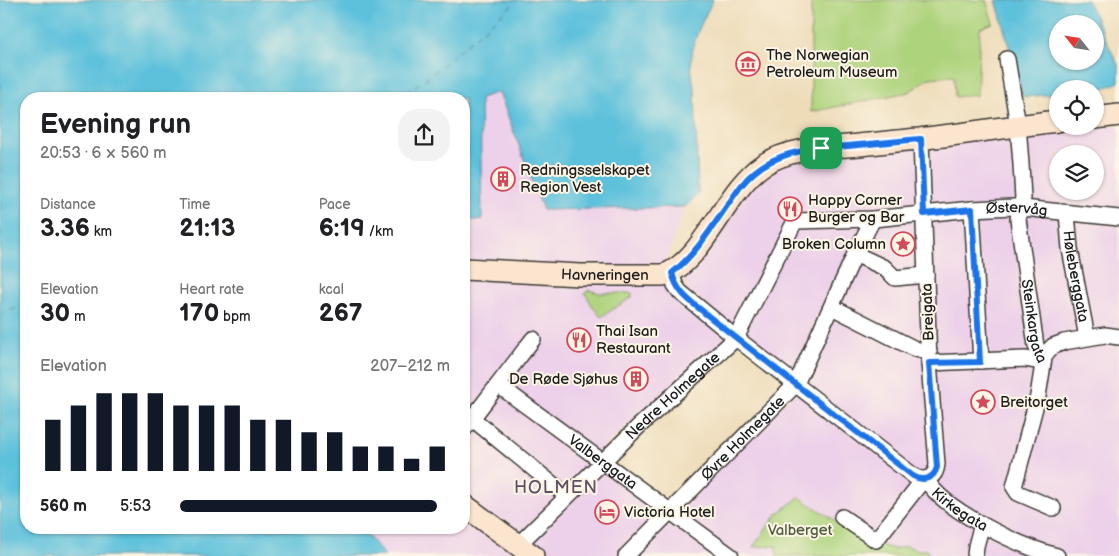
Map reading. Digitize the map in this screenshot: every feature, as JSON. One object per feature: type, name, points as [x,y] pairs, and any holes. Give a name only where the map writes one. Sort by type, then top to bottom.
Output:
[{"type":"street","name":"Steinkargata","points":[[1007,59],[1018,130],[1023,198],[1018,219],[1036,346],[1043,362],[1038,396],[1014,487],[1018,493],[1053,508]]},
{"type":"street","points":[[1104,117],[1119,115]]},
{"type":"street","points":[[672,273],[682,265],[698,246],[752,174],[761,166],[783,155],[812,149],[1018,130],[1049,123]]},
{"type":"street","name":"Breigata","points":[[921,139],[929,358],[937,464],[937,470],[933,475],[924,479]]},
{"type":"street","name":"Østervåg","points":[[795,221],[872,220],[972,209],[1021,207],[1119,218]]},
{"type":"street","points":[[972,209],[980,362]]},
{"type":"street","name":"Høleberggata","points":[[1067,213],[1070,249],[1088,337]]},
{"type":"street","name":"Øvre Holmegate","points":[[626,556],[796,384],[872,220]]},
{"type":"street","name":"Nedre Holmegate","points":[[525,550],[567,496],[736,338],[795,221]]},
{"type":"street","points":[[855,254],[885,268],[895,278],[926,276]]},
{"type":"street","name":"Havneringen","points":[[470,269],[614,276],[656,276],[672,273]]},
{"type":"street","name":"Kirkegata","points":[[672,273],[675,285],[680,292],[913,476],[924,479],[942,498],[982,524],[1018,542],[1057,556]]},
{"type":"street","points":[[832,307],[929,358],[980,362],[1025,359],[1043,362],[1047,352],[1056,344],[1105,334],[1119,337]]},
{"type":"street","points":[[470,416],[498,385],[533,339]]},
{"type":"street","name":"Valberggata","points":[[498,385],[731,556]]},
{"type":"street","points":[[470,423],[567,496]]},
{"type":"street","points":[[842,517],[876,540],[924,479]]},
{"type":"street","points":[[470,510],[525,550]]},
{"type":"street","points":[[975,556],[982,524]]},
{"type":"shaded area","points":[[499,92],[543,210],[685,207],[665,264],[726,339],[589,460],[661,511],[620,556],[385,556],[366,534],[470,534],[470,220],[482,220],[480,98]]},
{"type":"shaded area","points":[[1119,125],[1119,556],[928,556],[928,550],[918,550],[907,546],[894,549],[860,539],[845,527],[754,547],[776,546],[777,556],[636,556],[803,384],[689,291],[684,275],[755,180],[781,160],[929,142],[1049,131],[1049,135],[1104,135],[1104,126]]},
{"type":"green space","points":[[811,0],[986,0],[993,23],[980,28],[977,95],[955,97],[954,76],[929,78],[909,92],[811,112]]},
{"type":"green space","points":[[589,290],[599,293],[632,293],[632,297],[601,317],[585,293]]},
{"type":"green space","name":"Valberget","points":[[799,497],[860,539],[894,549],[907,546],[918,550],[928,550],[928,556],[777,556],[776,546],[753,547],[777,514]]},
{"type":"water","points":[[0,0],[713,0],[702,22],[692,54],[698,194],[685,207],[543,210],[499,92],[480,98],[482,220],[470,220],[470,92],[20,92],[20,534],[366,534],[385,556],[0,556]]},
{"type":"water","points":[[996,0],[1087,0],[1094,15],[1049,15],[1049,70],[1104,70],[1104,36],[1119,67],[1119,82],[1104,88],[1104,80],[1049,80],[1049,95],[1023,97]]},
{"type":"ferry route","points":[[407,92],[430,76],[518,0]]},
{"type":"ferry route","points":[[0,314],[20,307]]},
{"type":"place","name":"The Norwegian Petroleum Museum","points":[[748,64]]},
{"type":"place","name":"Redningsselskapet Region Vest","points":[[503,179]]},
{"type":"place","name":"Happy Corner Burger og Bar","points":[[790,209]]},
{"type":"place","name":"Broken Column","points":[[903,244]]},
{"type":"place","name":"Thai Isan Restaurant","points":[[579,340]]},
{"type":"place","name":"De Røde Sjøhus","points":[[636,379]]},
{"type":"place","name":"Breitorget","points":[[983,402]]},
{"type":"place","name":"Victoria Hotel","points":[[607,512]]},
{"type":"district","name":"HOLMEN","points":[[556,487]]},
{"type":"route","points":[[921,139],[924,214],[972,209],[980,362],[929,363],[937,470],[931,477],[926,479],[913,476],[736,338],[680,292],[675,285],[672,273],[682,265],[701,242],[752,174],[761,166],[783,155],[821,148],[921,139]]}]
